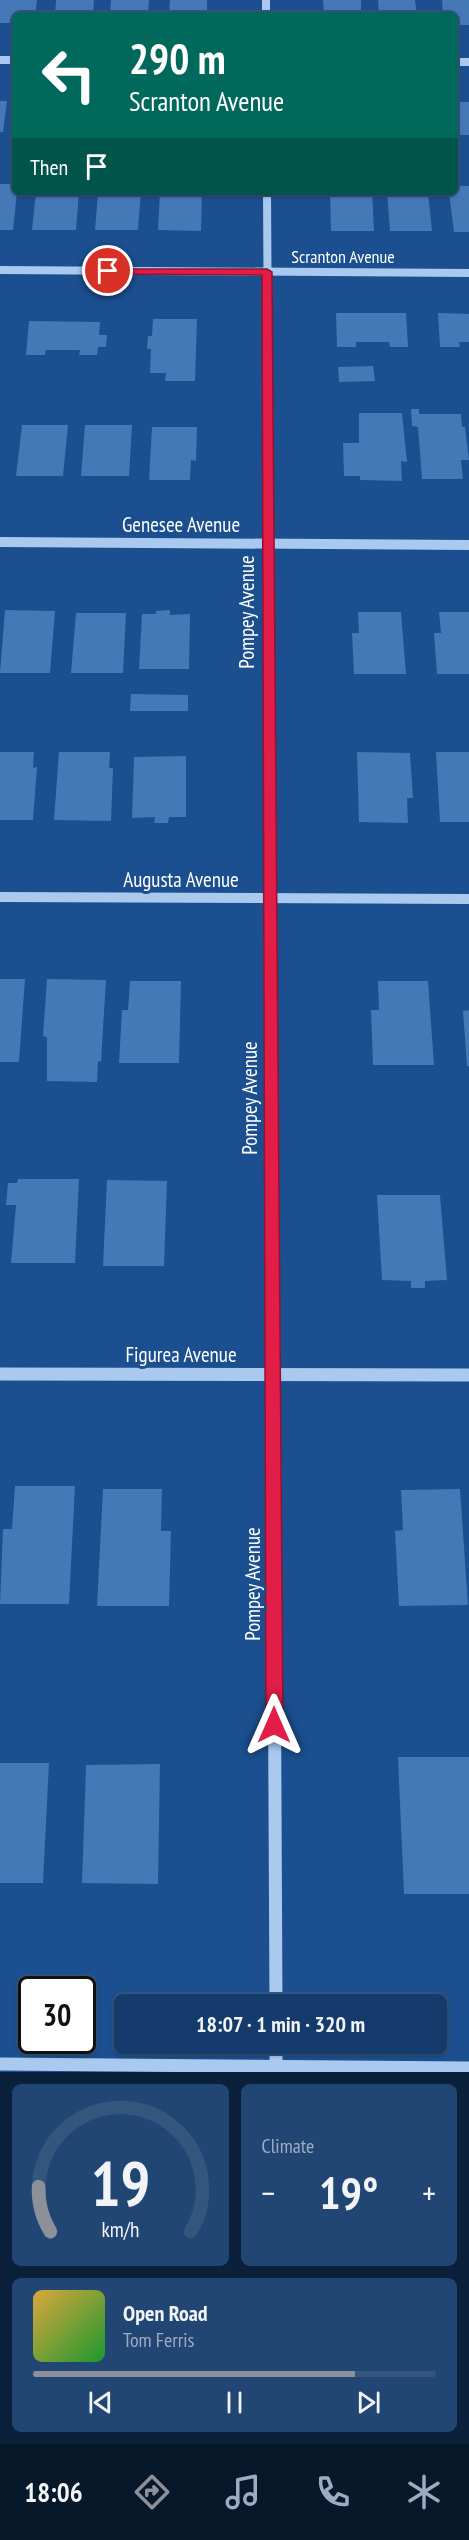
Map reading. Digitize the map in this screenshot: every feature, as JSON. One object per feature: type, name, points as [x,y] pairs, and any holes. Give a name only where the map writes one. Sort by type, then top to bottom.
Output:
[{"type":"street","name":"Pompey Avenue","points":[[267,195],[276,1994]]},
{"type":"street","name":"Scranton Avenue","points":[[0,270],[469,273]]},
{"type":"street","name":"Genesee Avenue","points":[[0,542],[469,545]]},
{"type":"street","name":"Augusta Avenue","points":[[0,897],[469,899]]},
{"type":"street","name":"Figurea Avenue","points":[[0,1374],[469,1375]]},
{"type":"street","points":[[276,2054],[276,2070]]},
{"type":"street","points":[[0,2064],[276,2070],[469,2068]]},
{"type":"building","points":[[0,0],[37,0],[35,12],[12,12],[12,23],[0,23]]},
{"type":"building","points":[[56,0],[94,0],[93,12],[55,12]]},
{"type":"building","points":[[111,0],[149,0],[148,12],[110,12]]},
{"type":"building","points":[[170,0],[207,0],[207,12],[169,12]]},
{"type":"building","points":[[323,0],[361,0],[361,12],[324,12]]},
{"type":"building","points":[[378,0],[415,0],[417,12],[379,12]]},
{"type":"building","points":[[442,0],[469,0],[469,25],[458,25],[458,12],[443,12]]},
{"type":"building","points":[[0,101],[7,101],[3,132],[0,132]]},
{"type":"building","points":[[458,102],[469,102],[469,135],[458,135]]},
{"type":"building","points":[[0,184],[12,184],[12,195],[17,195],[13,230],[0,230]]},
{"type":"building","points":[[458,186],[469,186],[469,232],[454,232],[449,195],[458,195]]},
{"type":"building","points":[[36,195],[79,195],[76,230],[32,230]]},
{"type":"building","points":[[98,195],[141,195],[138,230],[95,230]]},
{"type":"building","points":[[160,195],[202,195],[201,231],[158,230]]},
{"type":"building","points":[[330,195],[372,195],[374,231],[331,231]]},
{"type":"building","points":[[387,195],[428,195],[432,231],[390,231]]},
{"type":"building","points":[[336,313],[406,313],[408,347],[390,347],[389,342],[356,342],[356,347],[337,347]]},
{"type":"building","points":[[438,313],[469,314],[469,342],[459,342],[460,347],[440,347]]},
{"type":"building","points":[[153,319],[197,319],[195,381],[165,381],[166,373],[150,373],[151,349],[147,349],[148,336],[152,336]]},
{"type":"building","points":[[29,321],[100,322],[99,335],[107,335],[106,347],[98,347],[97,355],[79,355],[80,350],[46,350],[45,355],[26,355]]},
{"type":"building","points":[[373,366],[375,381],[339,382],[338,367]]},
{"type":"building","points":[[411,409],[419,409],[419,414],[461,414],[469,460],[461,460],[463,479],[422,479],[418,427],[412,426]]},
{"type":"building","points":[[359,413],[402,413],[407,462],[401,461],[402,481],[360,480],[360,476],[344,476],[343,443],[359,443]]},
{"type":"building","points":[[22,425],[68,425],[63,476],[16,476]]},
{"type":"building","points":[[85,425],[132,425],[129,476],[81,476]]},
{"type":"building","points":[[152,427],[197,427],[196,461],[191,460],[190,480],[149,480]]},
{"type":"building","points":[[5,610],[55,611],[50,673],[0,673]]},
{"type":"building","points":[[170,610],[170,615],[190,614],[189,669],[139,669],[142,614],[156,614],[156,611]]},
{"type":"building","points":[[358,612],[401,612],[406,674],[354,674],[352,633],[359,633]]},
{"type":"building","points":[[439,612],[469,612],[469,674],[437,674],[434,633],[441,633]]},
{"type":"building","points":[[76,613],[126,613],[123,673],[71,673]]},
{"type":"building","points":[[131,694],[188,695],[188,711],[130,711]]},
{"type":"building","points":[[0,752],[34,752],[33,768],[37,767],[33,820],[0,820]]},
{"type":"building","points":[[59,752],[110,752],[109,768],[113,768],[111,821],[54,820]]},
{"type":"building","points":[[357,752],[410,753],[413,798],[407,798],[408,823],[359,822]]},
{"type":"building","points":[[436,752],[469,752],[469,822],[440,822]]},
{"type":"building","points":[[186,756],[186,817],[169,817],[168,823],[154,823],[155,817],[132,818],[134,757]]},
{"type":"building","points":[[0,979],[25,979],[19,1062],[0,1062]]},
{"type":"building","points":[[47,979],[106,980],[101,1062],[98,1061],[97,1082],[47,1081],[47,1037],[43,1036]]},
{"type":"building","points":[[130,981],[181,981],[179,1063],[119,1063],[122,1010],[128,1010]]},
{"type":"building","points":[[378,981],[428,981],[434,1065],[373,1065],[371,1010],[379,1010]]},
{"type":"building","points":[[469,1010],[469,1066],[467,1066],[463,1011]]},
{"type":"building","points":[[18,1179],[79,1179],[75,1263],[11,1263],[16,1205],[6,1205],[8,1183],[17,1183]]},
{"type":"building","points":[[107,1180],[167,1181],[164,1266],[103,1266]]},
{"type":"building","points":[[377,1195],[440,1195],[447,1280],[425,1281],[425,1288],[411,1288],[411,1281],[382,1280]]},
{"type":"building","points":[[15,1486],[75,1486],[69,1604],[0,1604],[3,1529],[12,1529]]},
{"type":"building","points":[[103,1489],[162,1489],[161,1531],[171,1531],[169,1606],[97,1606]]},
{"type":"building","points":[[460,1489],[468,1605],[399,1606],[395,1531],[403,1530],[401,1490]]},
{"type":"building","points":[[398,1757],[469,1757],[469,1894],[404,1894]]},
{"type":"building","points":[[0,1763],[49,1763],[43,1883],[0,1883]]},
{"type":"building","points":[[160,1764],[158,1884],[82,1883],[86,1765]]},
{"type":"route","points":[[108,271],[267,272],[274,1725]]}]
